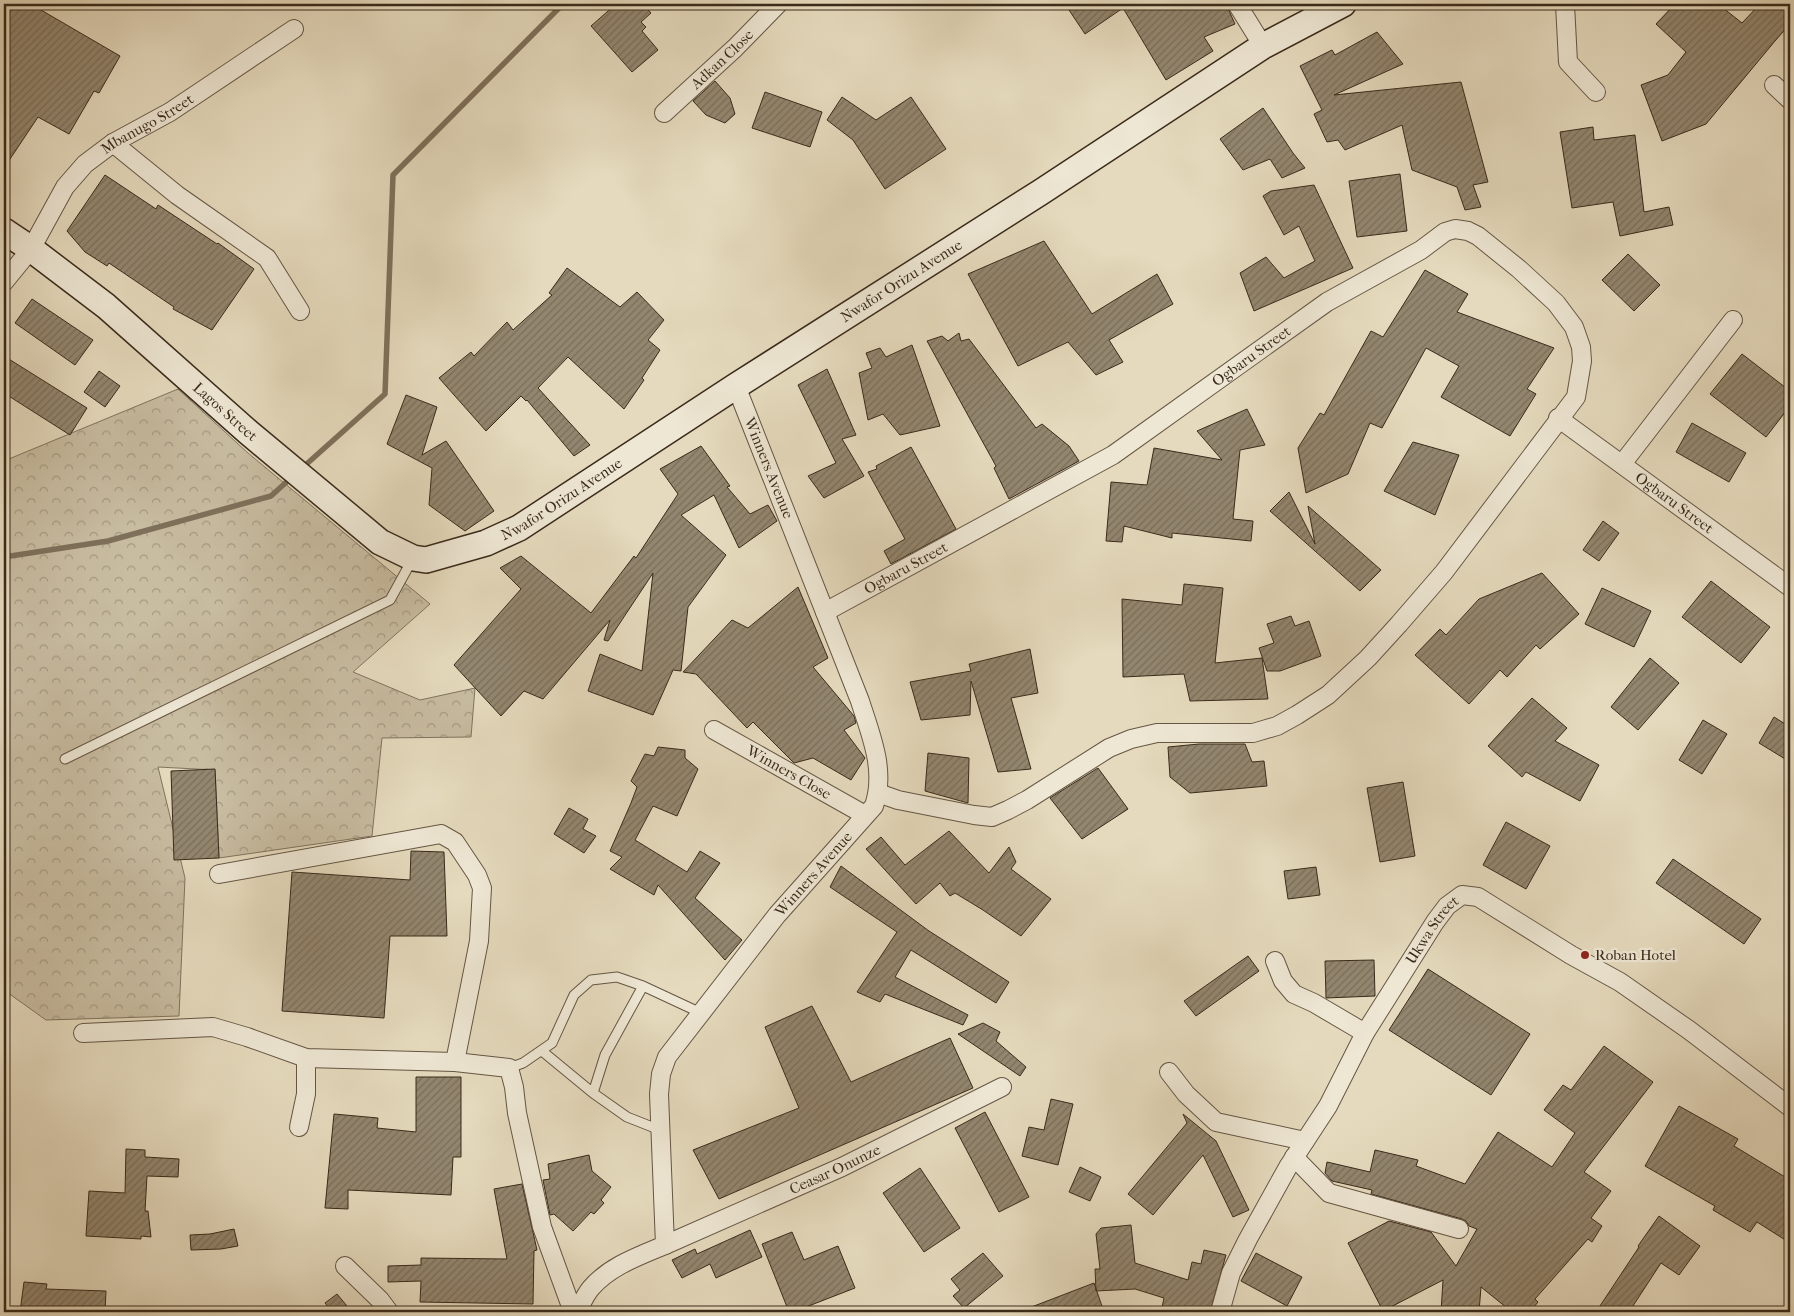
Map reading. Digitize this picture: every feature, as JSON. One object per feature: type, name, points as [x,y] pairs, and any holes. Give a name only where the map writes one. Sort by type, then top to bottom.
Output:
[{"type":"street","name":"Adkan Close","points":[[664,113],[735,48],[778,4]]},
{"type":"street","points":[[1237,4],[1263,46]]},
{"type":"street","name":"Nwafor Orizu Avenue","points":[[459,552],[519,528],[736,386],[1041,192],[1263,46],[1343,4]]},
{"type":"street","points":[[1565,4],[1568,62],[1596,92]]},
{"type":"street","name":"Mbanugo Street","points":[[4,282],[31,249],[65,186],[85,164],[113,143],[170,112],[294,29]]},
{"type":"street","points":[[1774,85],[1790,100]]},
{"type":"street","points":[[113,143],[176,195],[266,258],[300,311]]},
{"type":"street","name":"Ogbaru Street","points":[[825,612],[1113,455],[1327,302],[1421,250],[1446,232],[1455,229],[1468,231],[1478,236],[1519,269],[1556,303],[1574,327],[1581,347],[1582,361],[1576,397],[1558,418],[1444,572],[1368,658],[1328,695],[1277,726],[1253,733],[1157,733],[1131,739],[1109,748],[1027,800],[992,817],[898,800],[878,793]]},
{"type":"street","name":"Lagos Street","points":[[4,230],[106,306],[248,432],[380,542],[413,558],[426,560],[459,552]]},
{"type":"street","points":[[1622,464],[1733,320]]},
{"type":"street","name":"Winners Avenue","points":[[665,1245],[658,1094],[661,1074],[667,1057],[777,914],[874,806],[878,793],[879,772],[874,747],[860,701],[736,386]]},
{"type":"street","name":"Ogbaru Street","points":[[1558,418],[1790,587]]},
{"type":"street","name":"Winners Close","points":[[714,730],[865,815]]},
{"type":"street","points":[[219,874],[440,834],[455,842],[477,875],[482,888],[479,941],[455,1062]]},
{"type":"street","name":"Ukwa Street","points":[[1220,1312],[1231,1273],[1248,1239],[1294,1157],[1328,1106],[1365,1033],[1435,922],[1447,906],[1462,895],[1478,898],[1571,955],[1620,982],[1689,1030],[1790,1107]]},
{"type":"street","points":[[1275,962],[1283,981],[1294,994],[1365,1033]]},
{"type":"street","points":[[83,1033],[213,1027],[248,1037],[306,1058],[455,1062],[510,1068],[542,1227],[573,1312]]},
{"type":"street","points":[[299,1126],[306,1094],[306,1058]]},
{"type":"street","points":[[1169,1072],[1186,1094],[1216,1122],[1305,1141]]},
{"type":"street","name":"Ceasar Onunze","points":[[665,1245],[842,1167],[1002,1087]]},
{"type":"street","points":[[1294,1157],[1329,1193],[1459,1229]]},
{"type":"street","points":[[577,1312],[590,1289],[610,1272],[631,1259],[665,1245]]},
{"type":"street","points":[[345,1266],[380,1300],[389,1312]]},
{"type":"lane","points":[[65,759],[390,600],[413,558]]},
{"type":"lane","points":[[510,1068],[523,1063],[552,1043],[574,995],[591,980],[617,977],[643,986],[701,1013]]},
{"type":"lane","points":[[592,1093],[605,1055],[643,986]]},
{"type":"lane","points":[[542,1051],[592,1093],[627,1117],[660,1130]]},
{"type":"green space","points":[[178,389],[248,453],[430,604],[353,672],[420,700],[475,688],[471,737],[382,738],[372,836],[219,858],[215,770],[158,767],[185,878],[179,1016],[46,1020],[4,990],[4,461]]},
{"type":"building","points":[[4,4],[44,4],[41,10],[120,56],[99,93],[94,91],[69,134],[38,117],[4,168]]},
{"type":"building","points":[[616,4],[643,4],[651,13],[641,22],[646,27],[642,31],[658,50],[632,72],[591,26]]},
{"type":"building","points":[[1065,4],[1226,4],[1235,24],[1204,37],[1213,51],[1166,80],[1123,8],[1085,34]]},
{"type":"building","points":[[1675,4],[1718,4],[1742,23],[1760,4],[1790,4],[1790,24],[1706,124],[1662,141],[1641,85],[1668,75],[1686,52],[1656,24]]},
{"type":"building","points":[[1377,32],[1403,64],[1334,95],[1461,82],[1488,182],[1473,185],[1481,207],[1465,210],[1457,187],[1412,170],[1402,125],[1345,150],[1338,140],[1327,142],[1314,114],[1322,110],[1300,66],[1332,50],[1335,55]]},
{"type":"building","points":[[715,81],[730,98],[735,114],[725,123],[706,115],[693,101]]},
{"type":"building","points":[[765,92],[822,112],[810,147],[752,128]]},
{"type":"building","points":[[842,97],[876,120],[911,97],[946,149],[885,189],[853,140],[827,120]]},
{"type":"building","points":[[1263,108],[1305,168],[1282,178],[1270,159],[1243,170],[1220,139]]},
{"type":"building","points":[[1593,127],[1594,140],[1635,135],[1644,212],[1669,207],[1673,225],[1620,236],[1613,202],[1572,208],[1560,132]]},
{"type":"building","points":[[1400,174],[1407,231],[1357,237],[1349,181]]},
{"type":"building","points":[[105,175],[156,209],[158,205],[218,243],[254,269],[212,330],[173,309],[174,307],[109,263],[107,266],[85,252],[67,231]]},
{"type":"building","points":[[1314,185],[1353,268],[1254,311],[1240,273],[1266,257],[1284,278],[1315,261],[1299,226],[1284,235],[1263,196],[1271,191]]},
{"type":"building","points":[[1044,241],[1092,314],[1157,274],[1173,304],[1109,340],[1123,362],[1096,375],[1068,342],[1018,366],[968,274]]},
{"type":"building","points":[[1628,254],[1660,285],[1634,311],[1602,280]]},
{"type":"building","points":[[567,268],[620,307],[637,292],[664,320],[648,340],[660,350],[642,378],[644,380],[624,409],[568,357],[538,388],[590,445],[574,456],[527,400],[521,396],[486,431],[439,378],[471,352],[474,356],[507,322],[513,330],[552,295],[549,293]]},
{"type":"building","points":[[1425,270],[1468,294],[1457,312],[1554,348],[1527,389],[1536,394],[1510,436],[1441,397],[1459,366],[1426,348],[1382,428],[1370,423],[1348,474],[1306,493],[1298,448],[1320,413],[1324,415],[1371,331],[1383,337]]},
{"type":"building","points":[[32,299],[93,340],[75,365],[15,323]]},
{"type":"building","points":[[959,333],[961,341],[969,339],[1036,428],[1042,424],[1069,446],[1079,461],[1009,499],[994,468],[996,466],[927,341],[942,336],[948,341]]},
{"type":"building","points":[[912,345],[940,426],[900,435],[883,414],[868,420],[859,373],[872,368],[866,353],[880,348],[886,357]]},
{"type":"building","points":[[1742,354],[1790,391],[1790,406],[1766,437],[1710,394]]},
{"type":"building","points":[[4,356],[87,408],[70,435],[4,393]]},
{"type":"building","points":[[827,369],[856,435],[842,439],[864,476],[824,498],[808,476],[836,463],[798,385]]},
{"type":"building","points":[[99,371],[120,386],[105,407],[84,392]]},
{"type":"building","points":[[406,395],[437,407],[422,455],[446,441],[494,511],[465,531],[429,505],[432,468],[387,444]]},
{"type":"building","points":[[1247,409],[1265,445],[1240,450],[1233,519],[1253,521],[1251,541],[1172,533],[1172,538],[1124,526],[1122,542],[1106,541],[1111,482],[1147,485],[1154,448],[1222,460],[1197,431]]},
{"type":"building","points":[[1692,423],[1746,453],[1729,482],[1676,452]]},
{"type":"building","points":[[1413,442],[1459,455],[1435,515],[1384,491]]},
{"type":"building","points":[[701,446],[730,486],[727,487],[750,514],[768,505],[777,521],[739,548],[714,495],[681,515],[726,555],[688,607],[681,671],[673,670],[653,715],[588,691],[600,654],[642,671],[653,573],[608,641],[604,640],[610,620],[543,699],[524,691],[501,716],[454,665],[521,589],[500,568],[521,556],[591,613],[634,556],[636,558],[678,494],[660,469]]},
{"type":"building","points":[[911,447],[956,529],[891,564],[884,551],[905,539],[868,472],[877,469],[876,466]]},
{"type":"building","points":[[1289,492],[1315,544],[1308,506],[1381,570],[1360,591],[1270,511]]},
{"type":"building","points":[[1603,521],[1619,533],[1599,561],[1583,550]]},
{"type":"building","points":[[1542,573],[1579,614],[1540,649],[1536,645],[1507,677],[1500,670],[1469,704],[1415,655],[1440,629],[1446,635],[1479,599]]},
{"type":"building","points":[[1711,581],[1770,627],[1741,663],[1682,617]]},
{"type":"building","points":[[1184,584],[1223,588],[1215,663],[1262,658],[1268,699],[1190,701],[1184,674],[1123,677],[1122,599],[1182,605]]},
{"type":"building","points":[[798,587],[828,658],[813,667],[854,716],[856,723],[844,730],[865,758],[851,780],[813,758],[794,763],[753,722],[747,728],[696,674],[683,672],[732,620],[748,628]]},
{"type":"building","points":[[1602,588],[1651,611],[1634,647],[1585,624]]},
{"type":"building","points":[[1291,616],[1295,626],[1309,621],[1321,656],[1280,671],[1267,671],[1259,648],[1274,643],[1267,624]]},
{"type":"building","points":[[1030,649],[1038,693],[1011,698],[1031,769],[998,772],[971,681],[970,715],[921,720],[910,682],[971,671],[969,664]]},
{"type":"building","points":[[1650,658],[1679,683],[1638,730],[1611,707]]},
{"type":"building","points":[[1532,698],[1567,728],[1555,741],[1599,765],[1580,801],[1526,772],[1522,777],[1488,746]]},
{"type":"building","points":[[1774,717],[1790,727],[1790,762],[1759,743]]},
{"type":"building","points":[[1703,720],[1727,734],[1702,774],[1679,760]]},
{"type":"building","points":[[1199,744],[1245,744],[1252,762],[1264,761],[1267,786],[1190,793],[1170,777],[1168,747]]},
{"type":"building","points":[[658,747],[685,750],[685,758],[698,769],[677,816],[653,806],[635,840],[687,872],[700,851],[720,863],[695,898],[742,940],[725,960],[658,885],[654,895],[610,869],[622,857],[610,851],[637,787],[631,781],[645,754],[654,756]]},
{"type":"building","points":[[928,753],[969,758],[968,803],[925,791]]},
{"type":"building","points":[[1098,768],[1128,809],[1082,839],[1050,798]]},
{"type":"building","points":[[215,769],[219,858],[174,860],[171,771]]},
{"type":"building","points":[[1403,782],[1415,856],[1380,862],[1367,788]]},
{"type":"building","points":[[569,808],[588,819],[583,829],[596,836],[584,853],[554,834]]},
{"type":"building","points":[[1506,822],[1550,846],[1526,889],[1483,865]]},
{"type":"building","points":[[949,831],[989,873],[1009,847],[1016,862],[1011,869],[1051,899],[1021,936],[955,893],[950,896],[940,883],[916,904],[866,849],[881,837],[905,865]]},
{"type":"building","points":[[411,851],[444,852],[447,936],[390,936],[384,1018],[282,1011],[292,872],[410,880]]},
{"type":"building","points":[[1673,859],[1761,919],[1744,944],[1656,883]]},
{"type":"building","points":[[841,866],[929,931],[1009,982],[996,1003],[911,950],[895,977],[968,1015],[963,1025],[885,994],[880,1002],[857,992],[897,932],[830,887]]},
{"type":"building","points":[[1316,867],[1320,895],[1288,899],[1284,871]]},
{"type":"building","points":[[1248,956],[1259,971],[1196,1016],[1184,1001]]},
{"type":"building","points":[[1374,960],[1375,996],[1326,998],[1325,961]]},
{"type":"building","points":[[1428,969],[1530,1034],[1491,1095],[1389,1030]]},
{"type":"building","points":[[812,1006],[851,1082],[950,1038],[973,1088],[719,1199],[693,1150],[799,1108],[765,1027]]},
{"type":"building","points":[[983,1023],[1000,1032],[996,1041],[1026,1067],[1020,1076],[958,1034]]},
{"type":"building","points":[[1604,1046],[1653,1082],[1584,1172],[1611,1191],[1591,1218],[1602,1226],[1592,1242],[1588,1239],[1535,1299],[1538,1302],[1530,1312],[1512,1312],[1481,1287],[1479,1312],[1441,1312],[1443,1280],[1383,1311],[1348,1243],[1389,1221],[1431,1232],[1456,1266],[1477,1229],[1469,1226],[1462,1219],[1371,1194],[1372,1190],[1332,1181],[1325,1173],[1327,1162],[1370,1172],[1375,1150],[1418,1160],[1416,1166],[1465,1184],[1498,1132],[1552,1167],[1575,1133],[1544,1110],[1563,1085],[1571,1090]]},
{"type":"building","points":[[416,1077],[461,1077],[461,1157],[453,1157],[451,1195],[348,1190],[348,1209],[325,1208],[334,1114],[378,1118],[377,1128],[416,1132]]},
{"type":"building","points":[[1051,1099],[1073,1104],[1058,1165],[1022,1156],[1029,1127],[1044,1130]]},
{"type":"building","points":[[1679,1106],[1738,1139],[1734,1146],[1790,1180],[1790,1243],[1757,1222],[1750,1232],[1713,1210],[1715,1206],[1645,1166]]},
{"type":"building","points":[[985,1112],[1029,1197],[999,1212],[955,1128]]},
{"type":"building","points":[[1183,1114],[1216,1141],[1249,1210],[1233,1217],[1203,1155],[1153,1215],[1128,1194],[1187,1123]]},
{"type":"building","points":[[126,1149],[145,1150],[145,1157],[179,1159],[178,1177],[147,1176],[145,1211],[148,1211],[151,1237],[141,1236],[141,1239],[86,1236],[89,1191],[125,1193]]},
{"type":"building","points":[[589,1155],[592,1171],[611,1187],[601,1200],[604,1203],[594,1214],[591,1212],[573,1231],[554,1214],[550,1215],[543,1180],[550,1179],[548,1164]]},
{"type":"building","points":[[1080,1167],[1101,1177],[1090,1201],[1069,1192]]},
{"type":"building","points":[[920,1168],[960,1228],[924,1252],[883,1193]]},
{"type":"building","points":[[522,1184],[537,1250],[534,1251],[533,1304],[420,1302],[421,1281],[388,1282],[388,1266],[421,1265],[421,1258],[507,1259],[494,1189]]},
{"type":"building","points":[[1659,1216],[1700,1246],[1679,1275],[1661,1263],[1629,1312],[1596,1312],[1638,1246]]},
{"type":"building","points":[[1131,1225],[1135,1263],[1188,1280],[1192,1262],[1201,1264],[1204,1250],[1226,1255],[1210,1312],[1161,1312],[1164,1298],[1135,1289],[1096,1291],[1095,1269],[1100,1269],[1096,1234],[1101,1228]]},
{"type":"building","points":[[234,1229],[238,1246],[221,1249],[191,1250],[190,1235],[210,1234]]},
{"type":"building","points":[[750,1230],[762,1257],[716,1278],[710,1264],[682,1278],[672,1260],[695,1249],[697,1254]]},
{"type":"building","points":[[792,1232],[804,1260],[838,1246],[855,1288],[789,1312],[762,1244]]},
{"type":"building","points":[[983,1253],[1003,1276],[964,1308],[953,1296],[960,1290],[951,1279]]},
{"type":"building","points":[[1256,1253],[1302,1277],[1287,1306],[1241,1281]]},
{"type":"building","points":[[24,1282],[47,1284],[46,1289],[106,1291],[105,1311],[44,1309],[44,1312],[20,1312]]},
{"type":"building","points":[[1094,1283],[1104,1312],[1021,1311]]},
{"type":"building","points":[[337,1294],[352,1312],[332,1312],[325,1303]]},
{"type":"waterway","points":[[301,469],[385,394],[393,175],[563,4]]},
{"type":"waterway","points":[[4,557],[108,541],[271,496],[292,477]]},
{"type":"place","name":"Roban Hotel","points":[[1585,955]]}]
